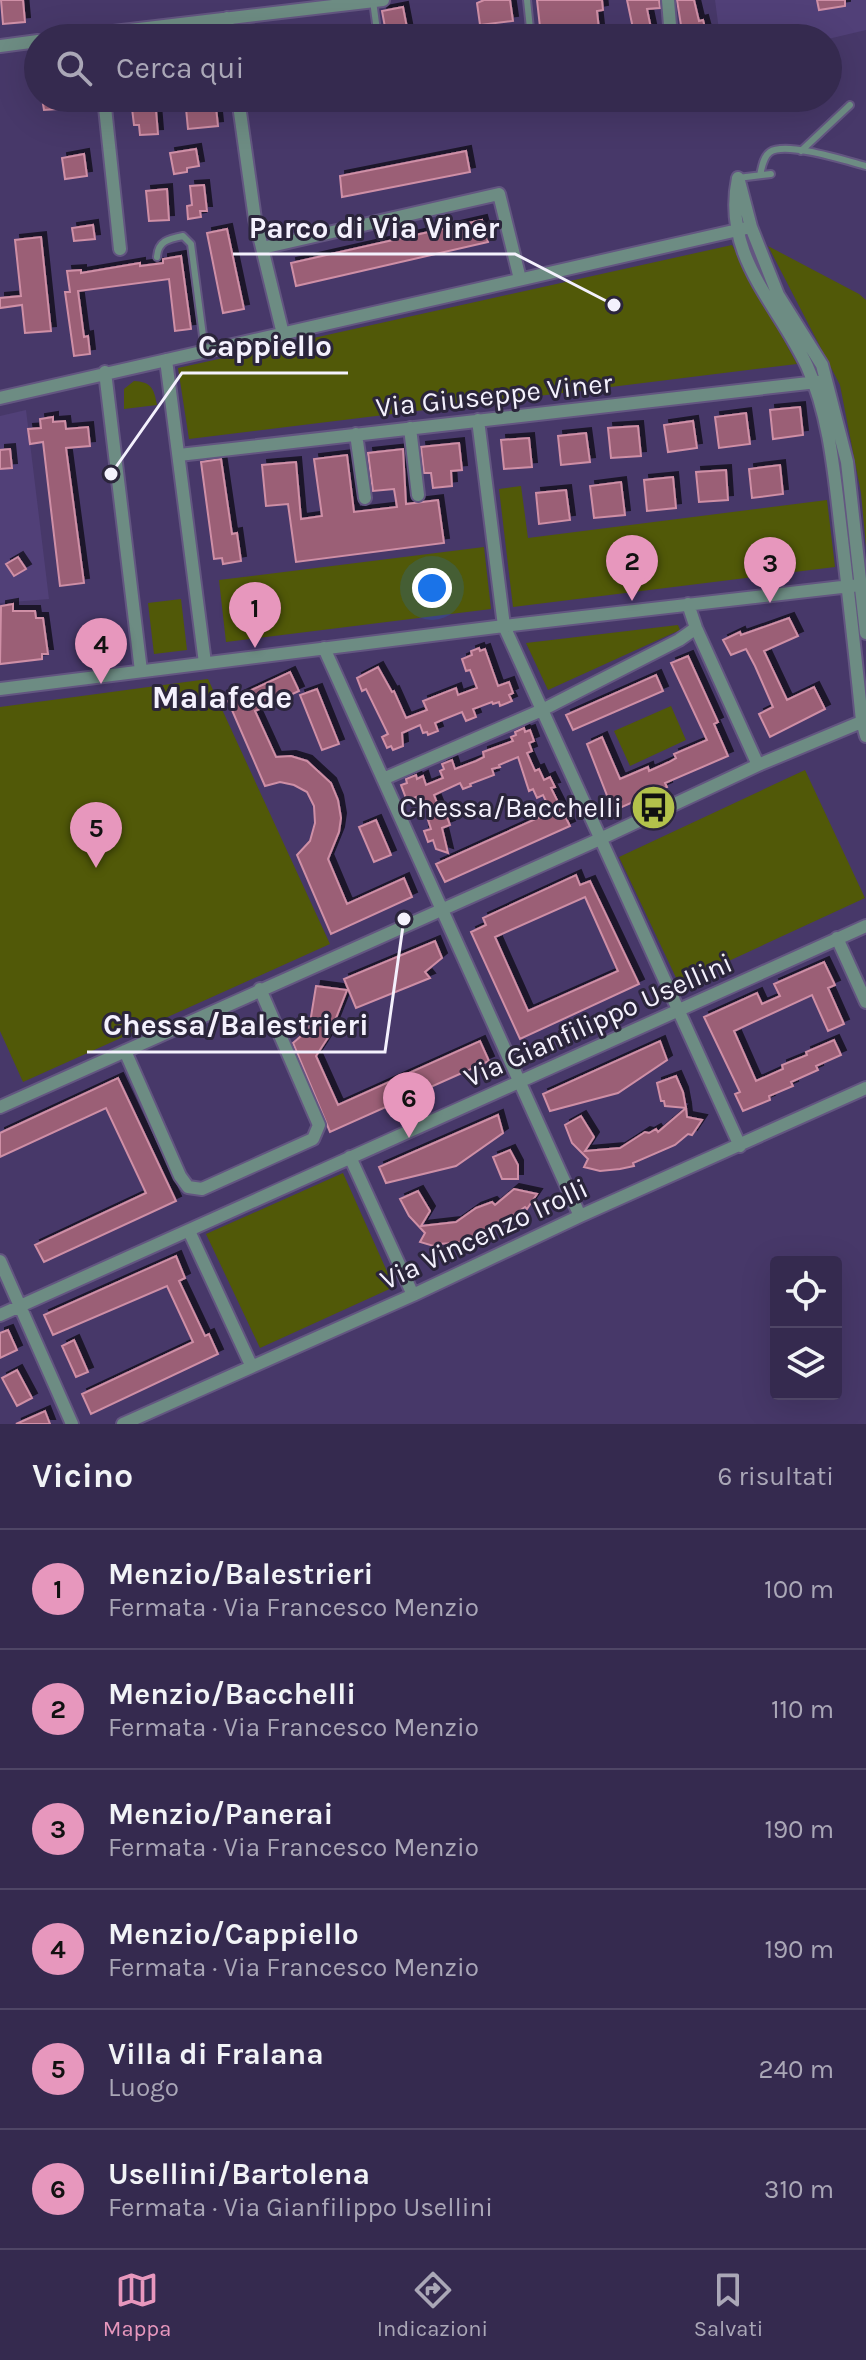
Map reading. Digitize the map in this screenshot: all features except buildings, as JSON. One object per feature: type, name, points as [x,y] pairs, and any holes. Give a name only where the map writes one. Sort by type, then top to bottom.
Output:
[{"type":"street","points":[[668,0],[670,24]]},
{"type":"street","points":[[184,24],[310,4],[378,1]]},
{"type":"street","points":[[227,18],[228,24]]},
{"type":"street","points":[[0,46],[24,43]]},
{"type":"street","points":[[105,112],[120,249]]},
{"type":"street","points":[[240,112],[255,219],[283,334]]},
{"type":"street","points":[[738,178],[751,227],[778,295],[822,365],[820,382],[853,585],[866,736]]},
{"type":"street","points":[[738,178],[733,199],[737,231],[754,280],[820,382]]},
{"type":"street","points":[[262,248],[499,194],[520,279]]},
{"type":"street","points":[[0,398],[751,227]]},
{"type":"street","points":[[166,360],[205,663]]},
{"type":"street","points":[[105,372],[141,671]]},
{"type":"street","name":"Via Giuseppe Viner","points":[[179,455],[820,382]]},
{"type":"street","points":[[478,420],[504,626],[740,1146]]},
{"type":"street","points":[[410,428],[418,495]]},
{"type":"street","points":[[356,434],[365,498]]},
{"type":"street","points":[[0,689],[853,585]]},
{"type":"street","points":[[853,585],[866,633]]},
{"type":"street","points":[[688,604],[758,765]]},
{"type":"street","points":[[383,779],[542,710],[679,640],[696,628]]},
{"type":"street","points":[[324,648],[580,1216]]},
{"type":"street","points":[[0,1107],[864,720]]},
{"type":"street","name":"Via Gianfilippo Usellini","points":[[0,1315],[866,926]]},
{"type":"street","points":[[837,938],[866,1002]]},
{"type":"street","points":[[125,1051],[183,1182],[195,1189],[202,1189],[257,1165],[313,1139],[319,1125],[260,989]]},
{"type":"street","name":"Via Vincenzo Irolli","points":[[123,1424],[866,1088]]},
{"type":"street","points":[[350,1157],[413,1295]]},
{"type":"street","points":[[189,1231],[251,1365]]},
{"type":"street","points":[[1,1268],[72,1424]]},
{"type":"lane","points":[[527,0],[530,24]]},
{"type":"lane","points":[[378,1],[378,24]]},
{"type":"lane","points":[[801,151],[850,105]]},
{"type":"lane","points":[[760,175],[767,154],[774,149],[801,151],[866,166]]},
{"type":"lane","points":[[738,178],[771,174]]},
{"type":"lane","points":[[157,257],[163,241],[183,236],[191,244],[205,351]]},
{"type":"shaded area","points":[[715,0],[866,0],[866,30],[842,36],[842,24],[718,24]]},
{"type":"shaded area","points":[[26,410],[49,599],[0,603],[0,416]]},
{"type":"green space","points":[[732,245],[797,364],[189,439],[178,368]]},
{"type":"green space","points":[[768,246],[866,300],[866,547],[861,493],[840,385]]},
{"type":"green space","points":[[134,381],[151,387],[157,405],[124,409],[124,389]]},
{"type":"green space","points":[[521,486],[528,538],[827,500],[835,567],[513,607],[499,489]]},
{"type":"green space","points":[[484,547],[491,609],[226,642],[219,580]]},
{"type":"green space","points":[[181,599],[187,650],[154,654],[148,603]]},
{"type":"green space","points":[[678,625],[680,630],[548,690],[526,643]]},
{"type":"green space","points":[[208,679],[330,944],[23,1082],[0,1031],[0,707]]},
{"type":"green space","points":[[671,706],[686,740],[630,766],[614,731]]},
{"type":"green space","points":[[805,770],[865,898],[679,984],[619,857]]},
{"type":"green space","points":[[343,1173],[394,1287],[260,1348],[206,1234]]},
{"type":"place","name":"Parco di Via Viner","points":[[614,305]]},
{"type":"place","name":"Cappiello","points":[[111,474]]},
{"type":"place","name":"Menzio/Bacchelli","points":[[632,601]]},
{"type":"place","name":"Menzio/Panerai","points":[[770,603]]},
{"type":"place","name":"Menzio/Balestrieri","points":[[255,648]]},
{"type":"place","name":"Menzio/Cappiello","points":[[101,684]]},
{"type":"place","name":"Chessa/Bacchelli","points":[[653,807]]},
{"type":"place","name":"Villa di Fralana","points":[[96,868]]},
{"type":"place","name":"Chessa/Balestrieri","points":[[404,919]]},
{"type":"place","name":"Usellini/Bartolena","points":[[409,1138]]},
{"type":"district","name":"Malafede","points":[[222,697]]}]
